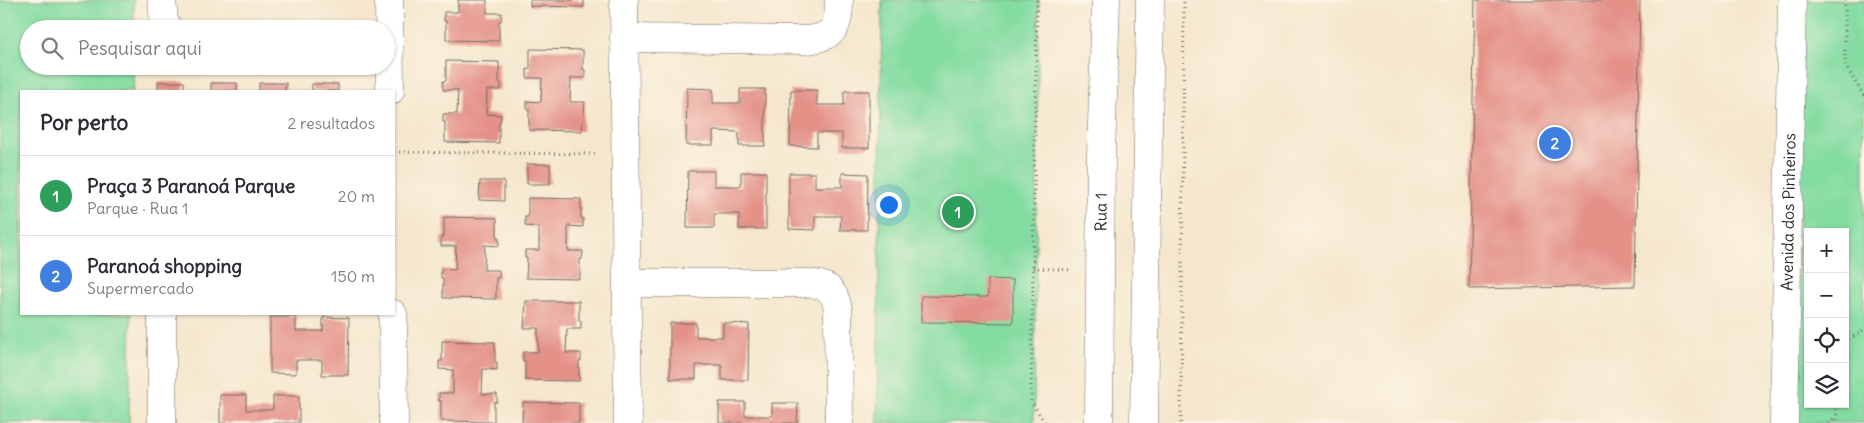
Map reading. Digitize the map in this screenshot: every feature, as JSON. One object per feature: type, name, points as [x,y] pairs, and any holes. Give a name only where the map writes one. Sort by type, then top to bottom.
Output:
[{"type":"street","points":[[162,0],[164,20]]},
{"type":"street","points":[[388,20],[389,0]]},
{"type":"street","points":[[624,0],[628,423]]},
{"type":"street","points":[[624,38],[820,39],[831,34],[837,25],[839,0]]},
{"type":"street","name":"Rua 1","points":[[1099,423],[1101,155],[1106,0]]},
{"type":"street","points":[[1144,423],[1150,0]]},
{"type":"street","name":"Avenida dos Pinheiros","points":[[1784,423],[1792,0]]},
{"type":"street","points":[[389,75],[390,90]]},
{"type":"street","points":[[627,283],[806,283],[819,284],[830,289],[836,297],[838,309],[839,423]]},
{"type":"street","points":[[162,315],[162,423]]},
{"type":"street","points":[[393,315],[394,423]]},
{"type":"path","points":[[1037,0],[1031,401],[1045,423]]},
{"type":"path","points":[[1181,423],[1184,0]]},
{"type":"path","points":[[1845,0],[1845,65],[1864,96]]},
{"type":"path","points":[[395,152],[626,155]]},
{"type":"path","points":[[1033,268],[1100,270]]},
{"type":"path","points":[[1849,339],[1864,330]]},
{"type":"path","points":[[1836,408],[1837,423]]},
{"type":"path","points":[[1829,423],[1836,417]]},
{"type":"green space","points":[[0,0],[134,0],[134,20],[20,20],[20,75],[134,75],[133,90],[20,90],[20,315],[131,315],[129,423],[0,423]]},
{"type":"green space","points":[[882,0],[1039,0],[1034,423],[877,423]]},
{"type":"green space","points":[[1802,0],[1864,0],[1864,423],[1796,423]]},
{"type":"building","points":[[458,0],[487,0],[487,13],[502,13],[501,21],[499,21],[499,41],[446,40],[444,12],[458,12]]},
{"type":"building","points":[[530,0],[584,0],[584,7],[530,6]]},
{"type":"building","points":[[1475,0],[1640,0],[1635,286],[1469,289]]},
{"type":"building","points":[[530,49],[583,50],[585,78],[571,78],[570,102],[585,102],[582,131],[529,130],[527,101],[541,102],[542,78],[527,78],[527,69],[530,69]]},
{"type":"building","points":[[446,61],[499,62],[501,90],[487,90],[486,114],[501,115],[499,143],[445,142],[443,114],[457,114],[458,90],[443,90],[443,81],[446,81]]},
{"type":"building","points":[[158,82],[184,82],[184,90],[158,90]]},
{"type":"building","points":[[211,83],[237,83],[237,90],[211,90]]},
{"type":"building","points":[[259,83],[286,83],[285,90],[259,90]]},
{"type":"building","points":[[312,84],[338,84],[338,90],[312,90]]},
{"type":"building","points":[[687,88],[713,89],[713,103],[740,103],[740,89],[765,89],[765,146],[739,146],[739,132],[713,131],[713,145],[686,145]]},
{"type":"building","points":[[791,90],[817,90],[817,105],[844,105],[844,91],[869,91],[869,148],[842,148],[842,133],[817,133],[817,147],[790,146]]},
{"type":"building","points":[[527,164],[550,164],[550,184],[527,184]]},
{"type":"building","points":[[688,171],[714,171],[714,186],[741,186],[741,172],[766,172],[766,229],[739,229],[739,214],[714,214],[714,228],[687,228]]},
{"type":"building","points":[[789,173],[815,173],[815,187],[842,187],[842,173],[868,174],[867,230],[840,230],[841,216],[815,216],[815,230],[789,229]]},
{"type":"building","points":[[480,181],[504,181],[504,201],[479,200]]},
{"type":"building","points":[[528,198],[581,199],[583,227],[568,226],[568,251],[583,251],[582,259],[580,259],[580,279],[526,278],[527,258],[525,258],[525,250],[539,250],[539,227],[525,226],[525,217],[528,217]]},
{"type":"building","points":[[444,217],[497,218],[499,246],[485,245],[484,270],[499,270],[499,278],[496,278],[496,299],[443,298],[441,269],[455,270],[456,246],[441,246],[441,237],[444,237]]},
{"type":"building","points":[[988,279],[1013,280],[1013,323],[921,322],[921,296],[988,297]]},
{"type":"building","points":[[526,301],[579,301],[581,329],[567,329],[566,353],[581,353],[579,381],[525,380],[523,352],[538,352],[538,328],[524,328]]},
{"type":"building","points":[[270,317],[296,317],[296,331],[323,331],[323,317],[349,318],[348,375],[322,375],[322,360],[296,360],[296,374],[270,373]]},
{"type":"building","points":[[670,323],[696,323],[696,337],[723,337],[723,323],[749,324],[748,380],[722,380],[722,365],[696,365],[696,379],[670,379]]},
{"type":"building","points":[[442,341],[495,342],[497,370],[483,369],[482,394],[497,394],[497,402],[494,402],[494,422],[441,421],[439,393],[453,393],[453,370],[439,369],[439,361],[442,361]]},
{"type":"building","points":[[220,395],[246,395],[246,410],[273,410],[273,396],[299,396],[299,423],[220,423]]},
{"type":"building","points":[[523,402],[579,403],[579,423],[522,423]]},
{"type":"building","points":[[719,402],[745,402],[745,416],[772,416],[772,403],[798,403],[797,423],[719,423]]},
{"type":"place","name":"Paranoá shopping","points":[[1555,143]]},
{"type":"place","name":"Praça 3 Paranoá Parque","points":[[958,212]]}]
